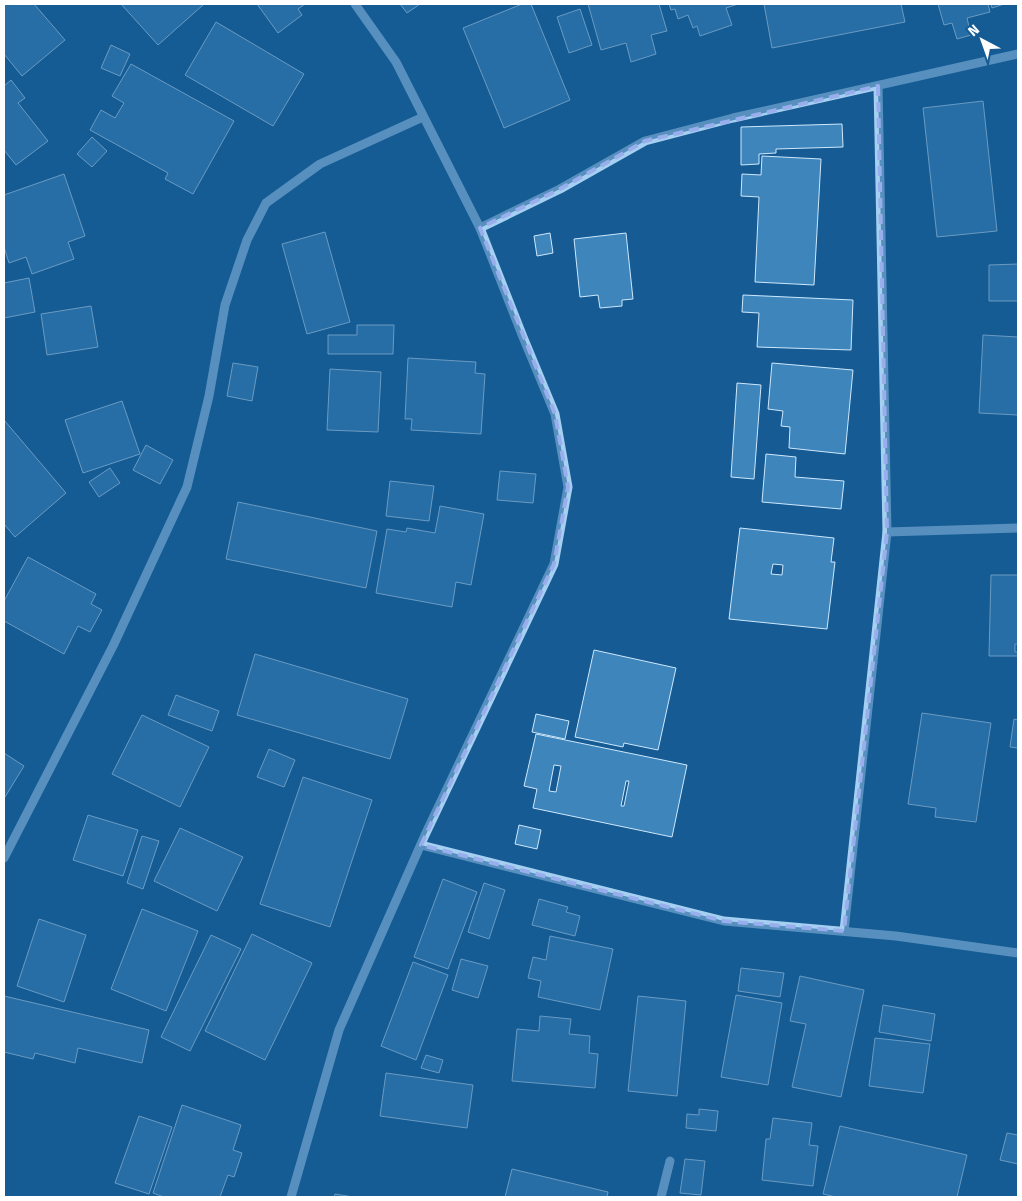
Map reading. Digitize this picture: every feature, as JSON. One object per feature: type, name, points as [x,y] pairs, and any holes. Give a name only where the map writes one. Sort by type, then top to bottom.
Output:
[{"type":"street","points":[[290,1197],[339,1030],[421,845],[554,564],[568,487],[555,414],[480,228],[396,62],[355,4]]},
{"type":"street","points":[[480,228],[560,189],[645,141],[733,118],[1018,54]]},
{"type":"street","points":[[844,931],[887,532],[878,86]]},
{"type":"street","points":[[4,858],[113,646],[187,487],[210,396],[225,305],[246,240],[266,203],[320,164],[424,117]]},
{"type":"street","points":[[887,532],[1018,528]]},
{"type":"street","points":[[421,845],[724,921],[896,936],[1018,953]]},
{"type":"street","points":[[661,1197],[670,1161]]},
{"type":"highlighted area","points":[[878,86],[887,532],[844,931],[724,921],[421,845],[554,564],[568,487],[555,414],[480,228],[560,189],[645,141]]},
{"type":"building","points":[[4,4],[34,4],[65,40],[22,76],[4,54]]},
{"type":"building","points":[[121,4],[202,4],[203,5],[158,45]]},
{"type":"building","points":[[257,4],[305,4],[298,9],[302,15],[278,33]]},
{"type":"building","points":[[400,4],[420,4],[407,13]]},
{"type":"building","points":[[522,4],[531,4],[570,100],[504,128],[463,28]]},
{"type":"building","points":[[588,4],[659,4],[667,31],[651,35],[656,54],[631,62],[626,43],[601,50]]},
{"type":"building","points":[[669,4],[738,4],[726,8],[732,25],[700,36],[697,26],[693,28],[688,15],[678,19],[675,9],[671,10]]},
{"type":"building","points":[[764,4],[901,4],[905,22],[772,48]]},
{"type":"building","points":[[938,4],[988,4],[990,12],[967,18],[971,35],[957,39],[952,23],[944,25]]},
{"type":"building","points":[[991,4],[1004,4],[992,8]]},
{"type":"building","points":[[580,9],[592,45],[569,53],[557,17]]},
{"type":"building","points":[[216,22],[304,74],[273,126],[185,75]]},
{"type":"building","points":[[111,45],[130,54],[120,76],[101,68]]},
{"type":"building","points":[[131,64],[234,121],[193,194],[165,179],[168,173],[90,130],[101,110],[115,118],[124,103],[112,96]]},
{"type":"building","points":[[11,80],[25,98],[18,103],[48,141],[16,165],[4,150],[4,86]]},
{"type":"building","points":[[983,101],[997,231],[937,237],[923,108]]},
{"type":"building","points":[[842,124],[843,147],[776,149],[776,153],[759,154],[759,164],[741,165],[741,127]]},
{"type":"building","points":[[92,137],[107,151],[92,167],[77,154]]},
{"type":"building","points":[[762,156],[821,159],[814,285],[755,282],[759,197],[741,196],[742,174],[761,175]]},
{"type":"building","points":[[64,174],[85,236],[68,242],[74,259],[32,274],[26,257],[9,263],[4,247],[4,195]]},
{"type":"building","points":[[325,232],[350,322],[307,334],[282,244]]},
{"type":"building","points":[[550,233],[553,253],[537,256],[534,236]]},
{"type":"building","points":[[626,233],[633,299],[622,300],[622,306],[600,308],[598,295],[580,297],[574,239]]},
{"type":"building","points":[[1018,264],[1018,301],[989,301],[989,265]]},
{"type":"building","points":[[29,278],[35,312],[4,318],[4,283]]},
{"type":"building","points":[[743,295],[853,300],[851,350],[757,347],[759,313],[742,312]]},
{"type":"building","points":[[91,306],[98,347],[47,355],[41,314]]},
{"type":"building","points":[[357,325],[394,325],[393,354],[328,354],[328,335],[357,335]]},
{"type":"building","points":[[983,335],[1018,337],[1018,415],[979,413]]},
{"type":"building","points":[[408,358],[476,362],[475,373],[485,374],[481,434],[411,430],[412,419],[405,419]]},
{"type":"building","points":[[233,363],[258,367],[252,401],[227,396]]},
{"type":"building","points":[[772,363],[853,370],[845,454],[789,448],[790,427],[781,426],[783,411],[768,409]]},
{"type":"building","points":[[330,369],[381,372],[378,432],[327,430]]},
{"type":"building","points":[[737,383],[761,385],[754,479],[731,477]]},
{"type":"building","points":[[122,401],[140,454],[83,473],[65,420]]},
{"type":"building","points":[[4,420],[66,493],[15,537],[4,524]]},
{"type":"building","points":[[146,445],[173,460],[160,484],[133,470]]},
{"type":"building","points":[[766,454],[796,457],[795,477],[844,481],[841,509],[762,502]]},
{"type":"building","points":[[110,468],[120,483],[99,497],[89,482]]},
{"type":"building","points":[[500,471],[536,474],[533,503],[497,500]]},
{"type":"building","points":[[390,481],[434,486],[429,521],[386,516]]},
{"type":"building","points":[[238,502],[377,531],[366,588],[226,559]]},
{"type":"building","points":[[440,506],[484,514],[471,585],[456,582],[452,607],[376,593],[387,529],[406,532],[407,528],[435,533]]},
{"type":"building","points":[[740,528],[834,538],[831,562],[835,562],[827,629],[729,619]],"holes":[[[773,564],[783,565],[782,575],[771,574]]]},
{"type":"building","points":[[28,557],[96,594],[91,604],[102,610],[90,632],[78,626],[64,654],[4,621],[4,601]]},
{"type":"building","points":[[991,575],[1018,575],[1018,644],[1015,644],[1015,652],[1018,652],[1018,656],[989,656]]},
{"type":"building","points":[[594,650],[676,668],[658,750],[624,743],[623,747],[575,737]]},
{"type":"building","points":[[255,654],[408,699],[390,759],[237,715]]},
{"type":"building","points":[[176,695],[219,711],[212,731],[168,715]]},
{"type":"building","points":[[922,713],[991,723],[976,822],[935,817],[936,808],[908,804]]},
{"type":"building","points":[[536,714],[569,721],[565,739],[532,732]]},
{"type":"building","points":[[142,715],[209,747],[180,807],[112,774]]},
{"type":"building","points":[[1014,719],[1018,720],[1018,748],[1010,747]]},
{"type":"building","points":[[536,734],[687,765],[672,837],[533,808],[537,789],[524,786]],"holes":[[[554,765],[561,766],[556,792],[549,791]],[[626,781],[629,781],[624,806],[621,806]]]},
{"type":"building","points":[[269,749],[295,760],[284,787],[257,777]]},
{"type":"building","points":[[4,753],[24,766],[5,797],[4,796]]},
{"type":"building","points":[[303,777],[372,800],[330,927],[260,904]]},
{"type":"building","points":[[88,815],[138,830],[123,876],[73,860]]},
{"type":"building","points":[[519,825],[541,830],[537,849],[515,844]]},
{"type":"building","points":[[180,828],[243,857],[217,911],[154,881]]},
{"type":"building","points":[[142,836],[159,841],[143,889],[127,883]]},
{"type":"building","points":[[443,879],[477,892],[448,969],[414,957]]},
{"type":"building","points":[[484,883],[505,890],[489,939],[468,932]]},
{"type":"building","points":[[539,899],[568,907],[566,912],[580,916],[575,936],[532,925]]},
{"type":"building","points":[[142,909],[198,931],[166,1011],[111,989]]},
{"type":"building","points":[[39,919],[86,935],[64,1002],[17,986]]},
{"type":"building","points":[[252,934],[312,963],[265,1060],[205,1031]]},
{"type":"building","points":[[211,935],[241,949],[190,1051],[161,1037]]},
{"type":"building","points":[[550,936],[613,949],[600,1010],[538,997],[541,981],[528,978],[533,957],[546,960]]},
{"type":"building","points":[[461,959],[488,966],[478,998],[452,990]]},
{"type":"building","points":[[413,962],[448,975],[416,1060],[381,1046]]},
{"type":"building","points":[[741,968],[784,973],[780,997],[738,991]]},
{"type":"building","points":[[800,976],[864,990],[841,1097],[792,1087],[806,1024],[790,1021]]},
{"type":"building","points":[[736,995],[782,1003],[768,1085],[721,1077]]},
{"type":"building","points":[[4,996],[149,1030],[142,1063],[78,1048],[75,1063],[35,1053],[33,1059],[4,1052]]},
{"type":"building","points":[[638,996],[686,1001],[677,1096],[628,1091]]},
{"type":"building","points":[[883,1005],[935,1014],[931,1041],[879,1032]]},
{"type":"building","points":[[540,1016],[571,1019],[569,1034],[590,1036],[589,1053],[598,1054],[595,1088],[512,1081],[517,1029],[539,1031]]},
{"type":"building","points":[[875,1038],[930,1044],[923,1093],[869,1086]]},
{"type":"building","points":[[426,1055],[443,1060],[439,1073],[421,1068]]},
{"type":"building","points":[[386,1073],[473,1085],[467,1128],[380,1116]]},
{"type":"building","points":[[182,1105],[241,1125],[233,1150],[242,1153],[234,1177],[228,1175],[220,1197],[164,1197],[153,1193]]},
{"type":"building","points":[[699,1109],[718,1111],[716,1131],[686,1128],[687,1114],[699,1115]]},
{"type":"building","points":[[139,1116],[172,1127],[149,1194],[115,1183]]},
{"type":"building","points":[[773,1118],[812,1123],[809,1145],[818,1146],[813,1186],[762,1180],[766,1139],[770,1139]]},
{"type":"building","points":[[840,1126],[967,1155],[957,1197],[836,1197],[823,1194]]},
{"type":"building","points":[[1007,1133],[1018,1135],[1018,1164],[1000,1160]]},
{"type":"building","points":[[685,1159],[705,1161],[701,1195],[680,1193]]},
{"type":"building","points":[[512,1169],[608,1192],[607,1197],[505,1197]]},
{"type":"building","points":[[335,1194],[353,1197],[334,1197]]}]
